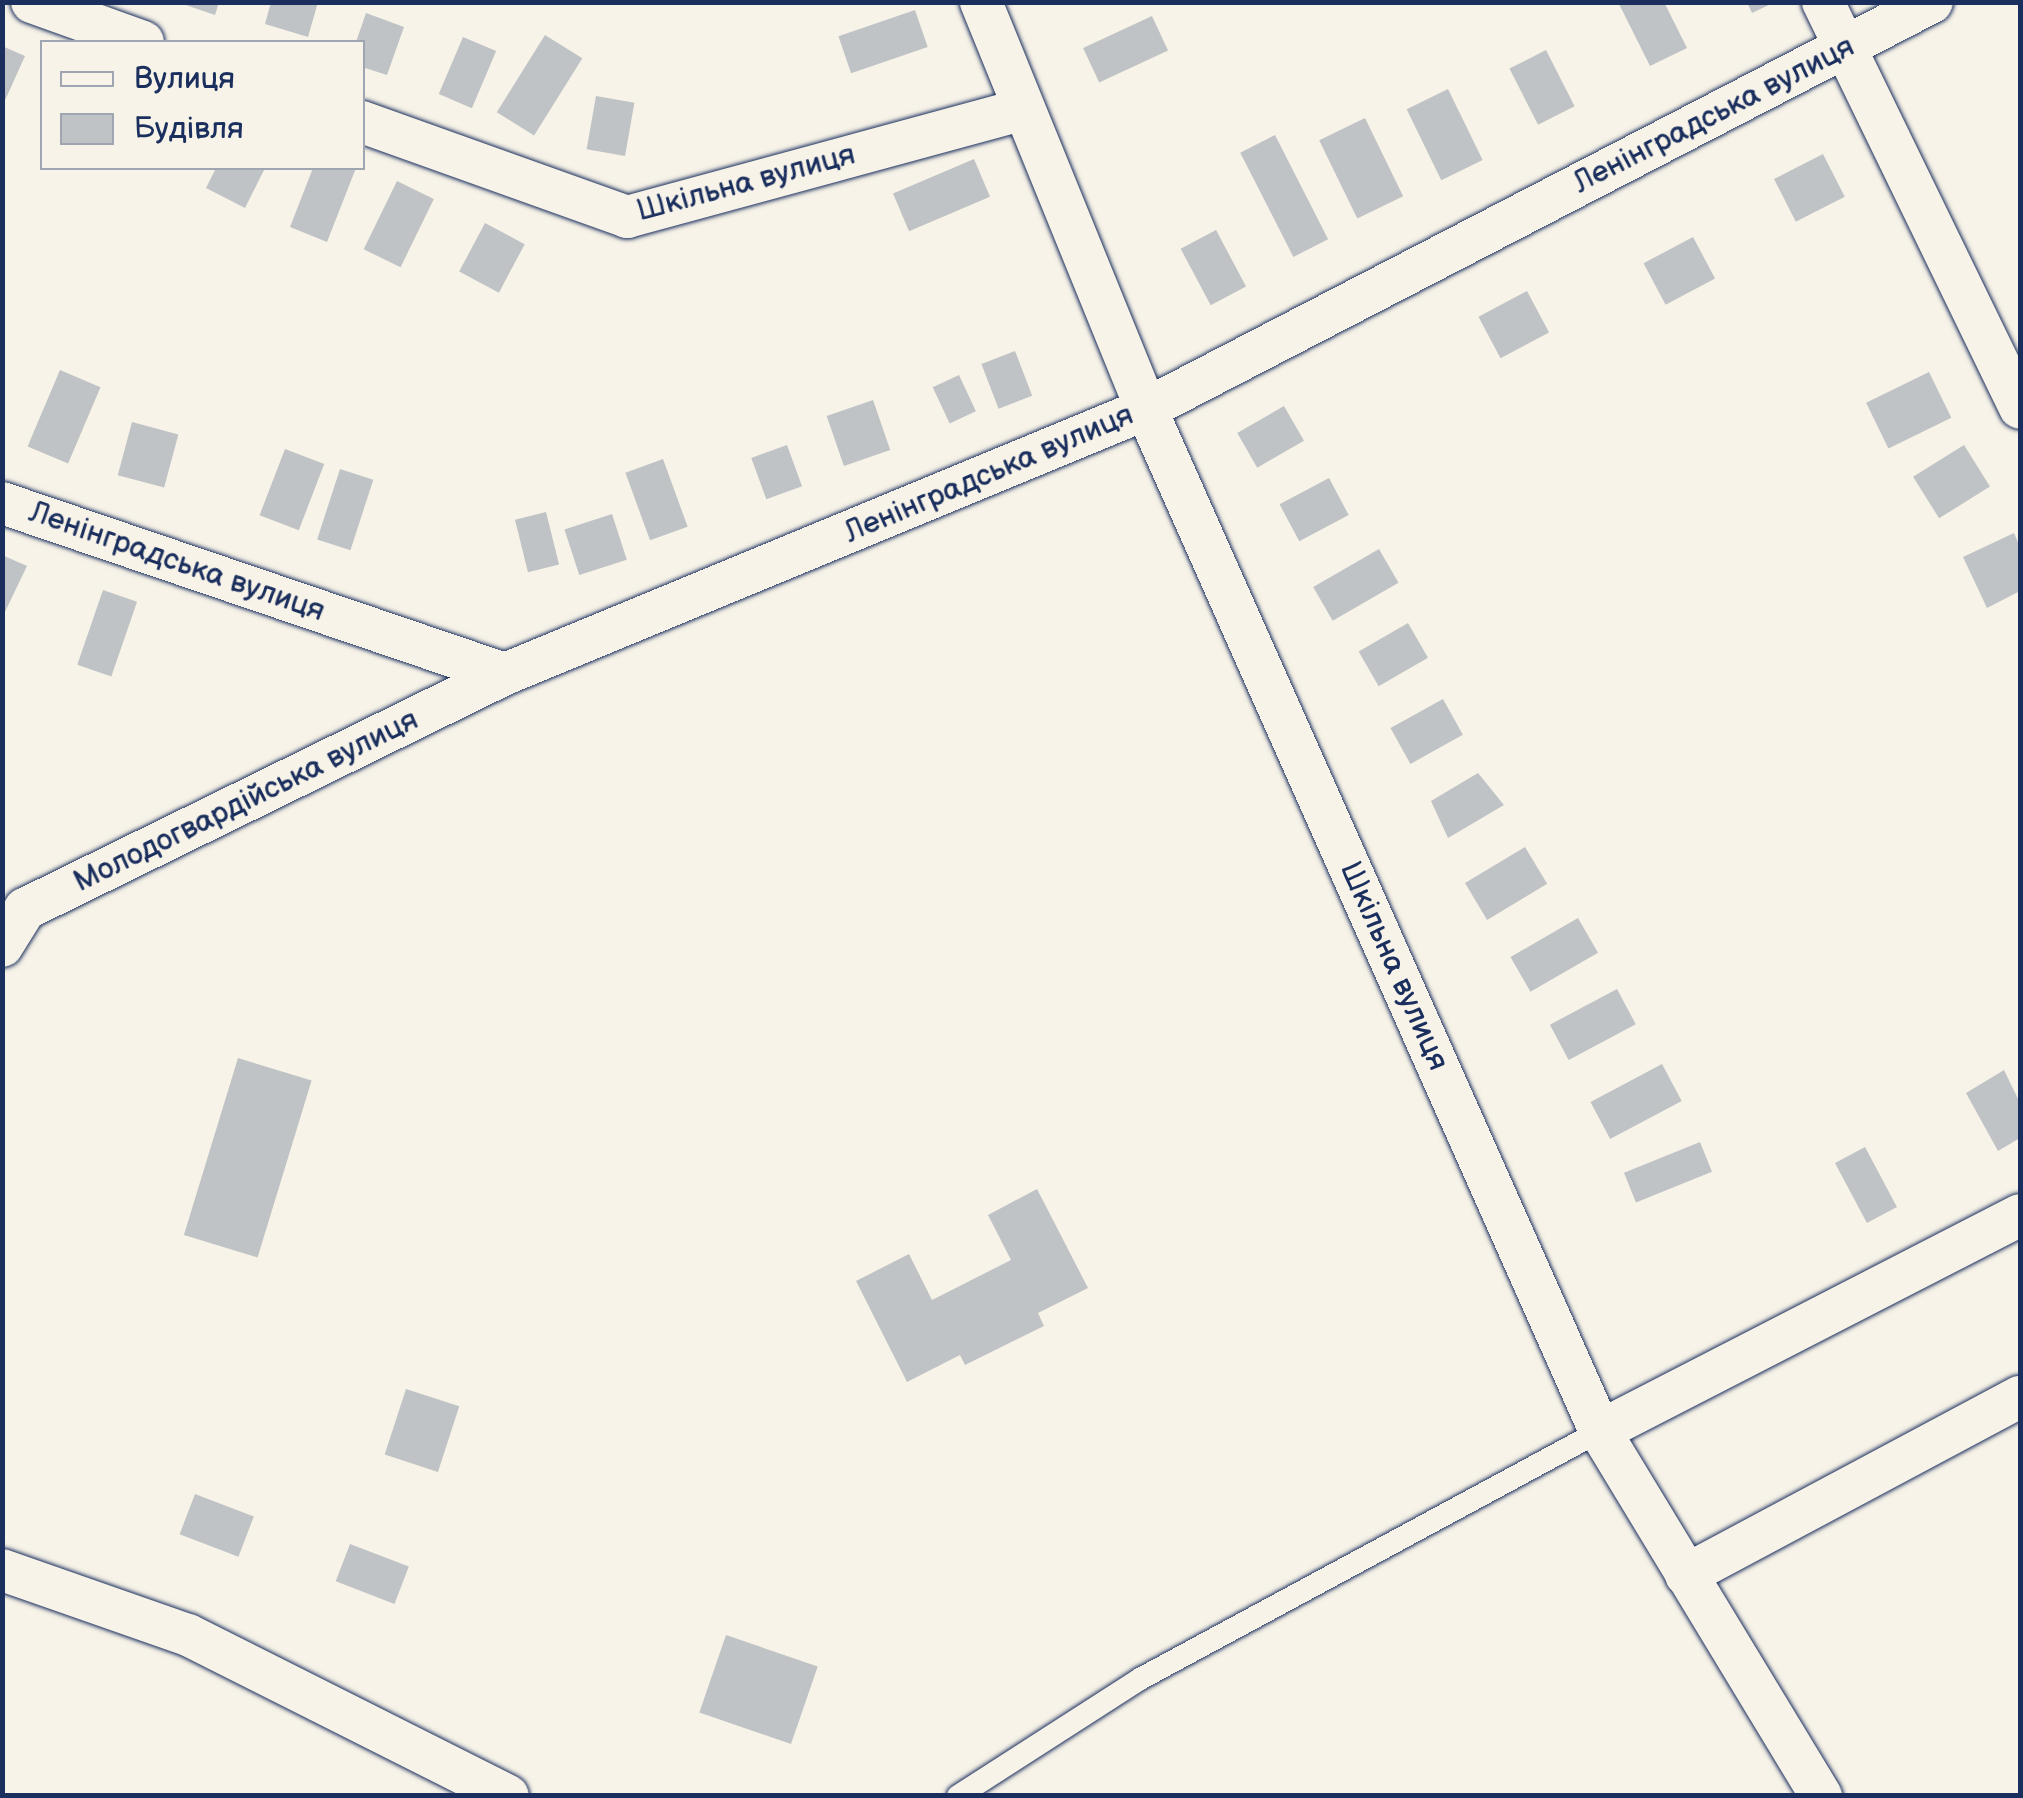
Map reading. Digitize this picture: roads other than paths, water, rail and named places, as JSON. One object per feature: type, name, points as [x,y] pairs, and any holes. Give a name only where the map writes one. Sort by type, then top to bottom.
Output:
[{"type":"street","points":[[32,2],[137,40]]},
{"type":"street","name":"Шкільна вулиця","points":[[981,2],[1020,110],[1146,409],[1600,1431],[1820,1796]]},
{"type":"street","points":[[1823,2],[2020,408]]},
{"type":"street","name":"Ленінградська вулиця","points":[[2,503],[505,674],[1146,409],[1932,2]]},
{"type":"street","name":"Шкільна вулиця","points":[[365,123],[627,217],[1020,110]]},
{"type":"street","name":"Молодогвардійська вулиця","points":[[2,946],[25,909],[505,674]]},
{"type":"street","points":[[1600,1431],[2020,1216]]},
{"type":"street","points":[[1686,1576],[2020,1397]]},
{"type":"street","points":[[2,1570],[188,1635],[508,1796]]},
{"type":"lane","points":[[958,1796],[1140,1678],[1600,1431]]}]
